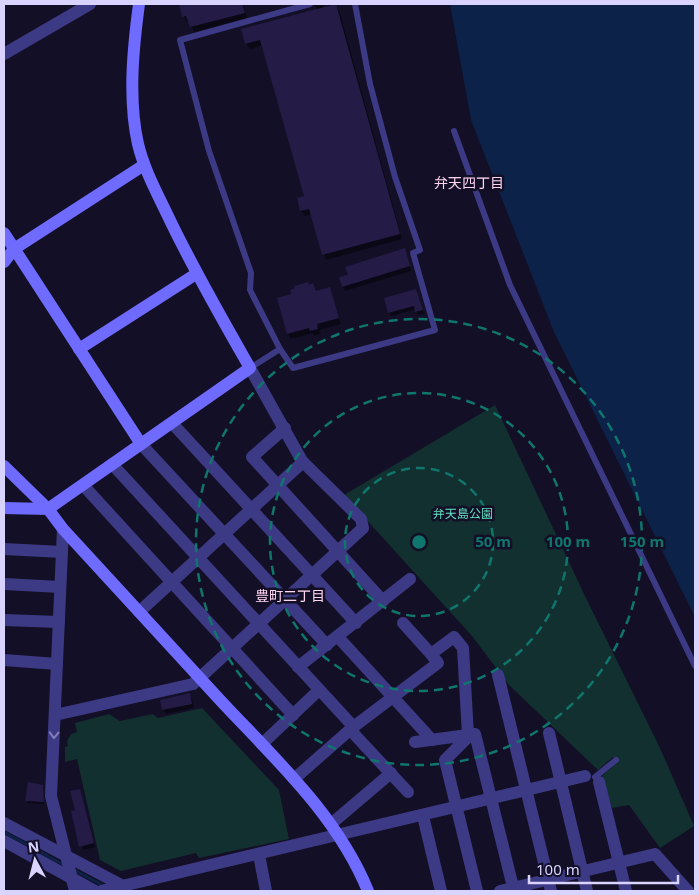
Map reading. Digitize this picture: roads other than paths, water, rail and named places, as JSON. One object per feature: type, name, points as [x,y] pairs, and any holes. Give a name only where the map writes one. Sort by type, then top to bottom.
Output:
[{"type":"street","points":[[4,54],[90,4]]},
{"type":"street","points":[[55,715],[193,684],[363,528],[361,520],[303,462],[196,274],[144,165],[138,142],[134,109],[134,43],[139,4]]},
{"type":"street","points":[[4,262],[14,249],[144,165]]},
{"type":"street","points":[[4,233],[141,444],[327,645]]},
{"type":"street","points":[[79,349],[196,274]]},
{"type":"street","points":[[4,508],[48,509],[250,368]]},
{"type":"street","points":[[172,423],[356,623]]},
{"type":"street","points":[[285,428],[252,458],[384,601]]},
{"type":"street","points":[[139,612],[303,462]]},
{"type":"street","points":[[112,464],[319,690],[352,728],[354,734],[408,792]]},
{"type":"street","points":[[4,466],[48,509],[63,529],[322,811],[353,858],[368,891]]},
{"type":"street","points":[[82,485],[293,714]]},
{"type":"street","points":[[63,529],[51,796],[74,891]]},
{"type":"street","points":[[4,549],[62,552]]},
{"type":"street","points":[[298,667],[410,579]]},
{"type":"street","points":[[4,584],[60,587]]},
{"type":"street","points":[[4,620],[59,622]]},
{"type":"street","points":[[294,779],[352,728],[438,663],[403,623]]},
{"type":"street","points":[[431,654],[454,636],[463,648],[468,735],[445,760],[477,891]]},
{"type":"street","points":[[338,637],[432,740]]},
{"type":"street","points":[[4,660],[57,664]]},
{"type":"street","points":[[498,676],[549,885]]},
{"type":"street","points":[[262,744],[319,690]]},
{"type":"street","points":[[549,733],[587,891]]},
{"type":"street","points":[[415,742],[475,734],[513,890]]},
{"type":"street","points":[[331,824],[391,773]]},
{"type":"street","points":[[102,891],[125,888],[562,782],[593,778],[626,891]]},
{"type":"street","points":[[423,816],[441,891]]},
{"type":"street","points":[[4,823],[69,867],[95,891]]},
{"type":"street","points":[[4,842],[21,851],[125,888]]},
{"type":"street","points":[[4,855],[21,851]]},
{"type":"street","points":[[500,891],[549,885],[581,871],[655,854],[688,891]]},
{"type":"street","points":[[259,855],[266,891]]},
{"type":"lane","points":[[310,4],[180,40],[209,151],[250,273],[250,290],[280,349],[293,368],[435,330],[413,253],[420,250],[395,177],[370,84],[355,4]]},
{"type":"lane","points":[[454,131],[510,286],[695,666]]},
{"type":"lane","points":[[250,368],[280,349]]},
{"type":"lane","points":[[593,778],[616,760]]},
{"type":"water","points":[[450,4],[695,4],[695,617],[554,332],[471,120]]},
{"type":"waterway","points":[[4,832],[64,865]]},
{"type":"waterway","points":[[74,870],[104,886]]},
{"type":"district","name":"弁天四丁目","points":[[469,182]]},
{"type":"district","name":"豊町二丁目","points":[[290,595]]},
{"type":"park label","name":"弁天島公園","points":[[463,513]]}]
